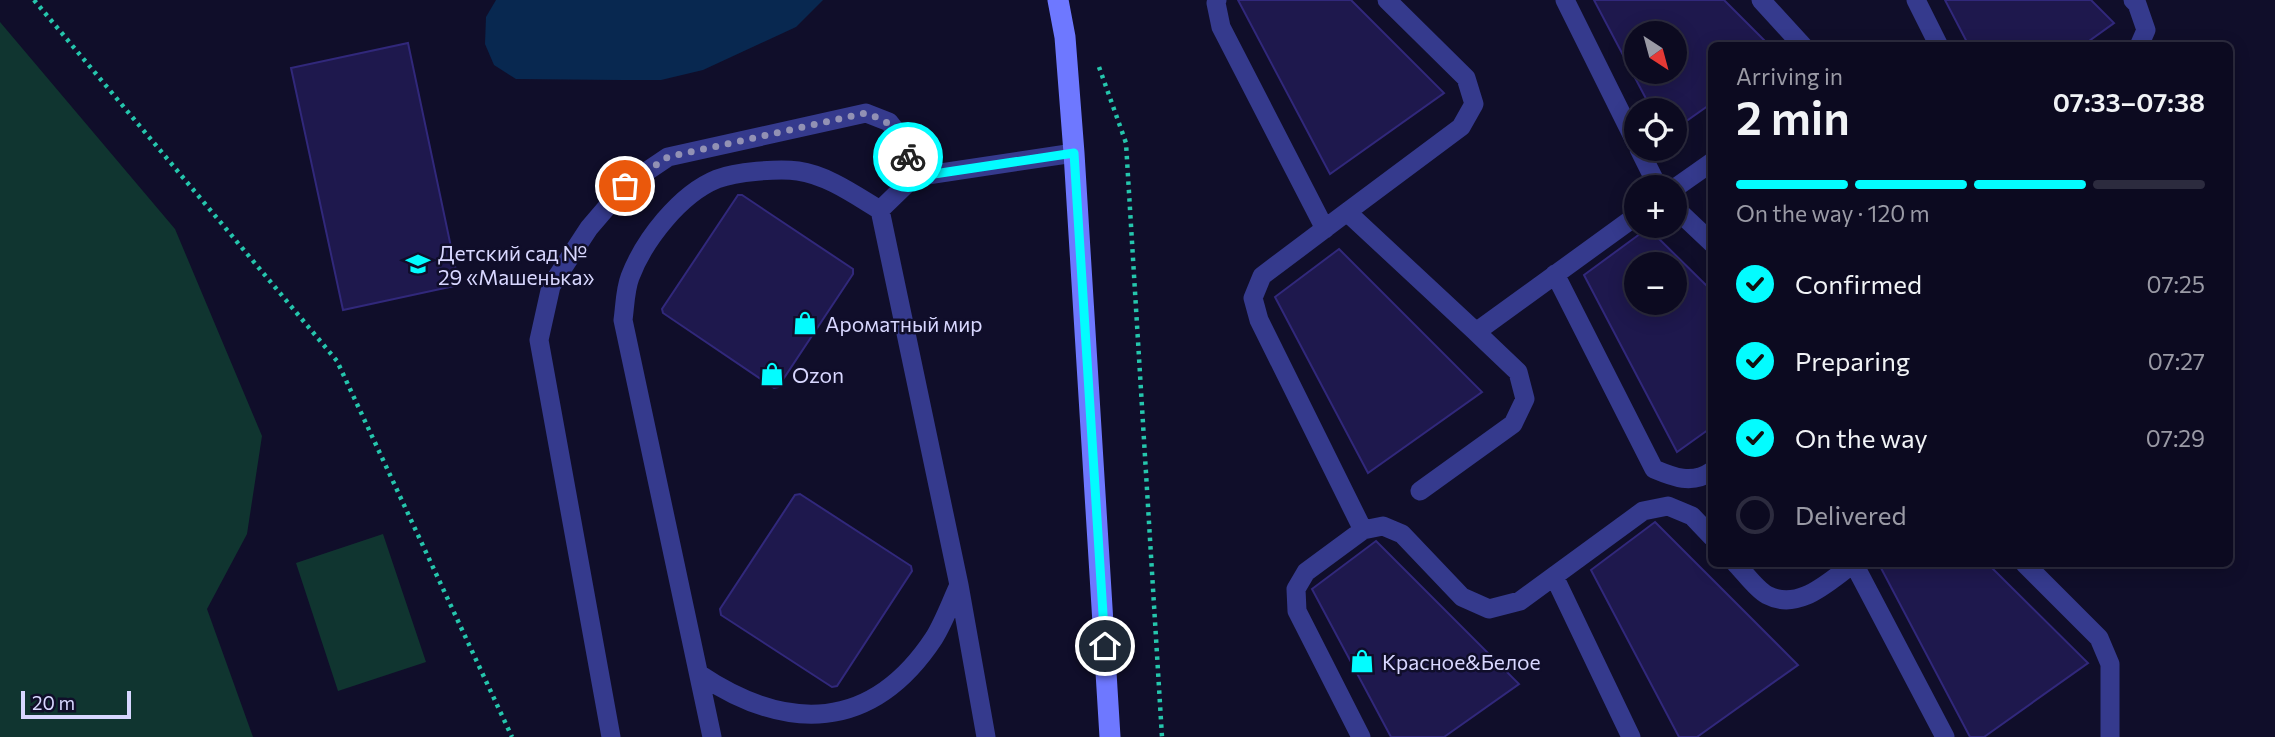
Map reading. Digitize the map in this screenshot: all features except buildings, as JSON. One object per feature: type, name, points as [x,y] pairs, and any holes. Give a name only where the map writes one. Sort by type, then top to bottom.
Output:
[{"type":"main road","points":[[1058,0],[1065,37],[1074,153],[1110,737]]},
{"type":"lane","points":[[1217,0],[1221,27],[1325,229]]},
{"type":"lane","points":[[1363,530],[1259,320],[1253,298],[1262,276],[1461,127],[1474,104],[1466,78],[1387,0]]},
{"type":"lane","points":[[1565,0],[1624,119]]},
{"type":"lane","points":[[1761,0],[1799,42]]},
{"type":"lane","points":[[1916,0],[1937,42]]},
{"type":"lane","points":[[2133,0],[2146,30],[2141,42]]},
{"type":"lane","points":[[611,737],[532,342],[551,286],[589,228],[625,186],[668,157],[866,113],[889,122],[903,141],[914,177]]},
{"type":"lane","points":[[880,210],[914,177],[1074,153]]},
{"type":"lane","points":[[1687,180],[1708,165]]},
{"type":"lane","points":[[712,737],[623,320],[629,278],[652,237],[680,202],[718,179],[765,170],[798,171],[835,183],[880,210],[959,584],[986,737]]},
{"type":"lane","points":[[1347,212],[1518,372],[1525,399],[1513,424],[1420,491]]},
{"type":"lane","points":[[1687,219],[1708,239]]},
{"type":"lane","points":[[1476,332],[1624,225]]},
{"type":"lane","points":[[1555,274],[1654,468],[1679,480],[1708,474]]},
{"type":"lane","points":[[1361,737],[1297,611],[1296,589],[1306,572],[1363,530],[1383,526],[1402,534],[1462,597],[1489,609],[1520,601],[1643,511],[1668,506],[1692,516],[1708,533]]},
{"type":"lane","points":[[1740,567],[1766,595],[1789,601],[1814,593],[1849,567]]},
{"type":"lane","points":[[1855,567],[1945,737]]},
{"type":"lane","points":[[2028,567],[2099,638],[2110,664],[2110,737]]},
{"type":"lane","points":[[1554,576],[1632,737]]},
{"type":"lane","points":[[699,674],[723,690],[756,704],[801,714],[838,713],[874,700],[908,671],[935,637],[959,584]]},
{"type":"path","points":[[34,0],[337,360],[512,737]]},
{"type":"path","points":[[1098,65],[1126,143],[1162,737]]},
{"type":"green space","points":[[0,22],[175,229],[262,436],[247,534],[207,609],[253,737],[0,737]]},
{"type":"green space","points":[[383,534],[426,662],[338,691],[296,563]]},
{"type":"water","points":[[496,0],[823,0],[796,27],[703,70],[661,80],[621,80],[516,79],[494,65],[485,44],[486,17]]},
{"type":"way so far","points":[[625,186],[668,157],[866,113],[889,122],[903,141],[908,157]]},
{"type":"place","name":"Детский сад № 29 «Машенька»","points":[[418,264]]},
{"type":"place","name":"Ароматный мир","points":[[805,323]]},
{"type":"place","name":"Ozon","points":[[772,374]]},
{"type":"place","name":"Красное&Белое","points":[[1362,661]]},
{"type":"route","points":[[908,157],[914,177],[1074,153],[1105,646]]}]
